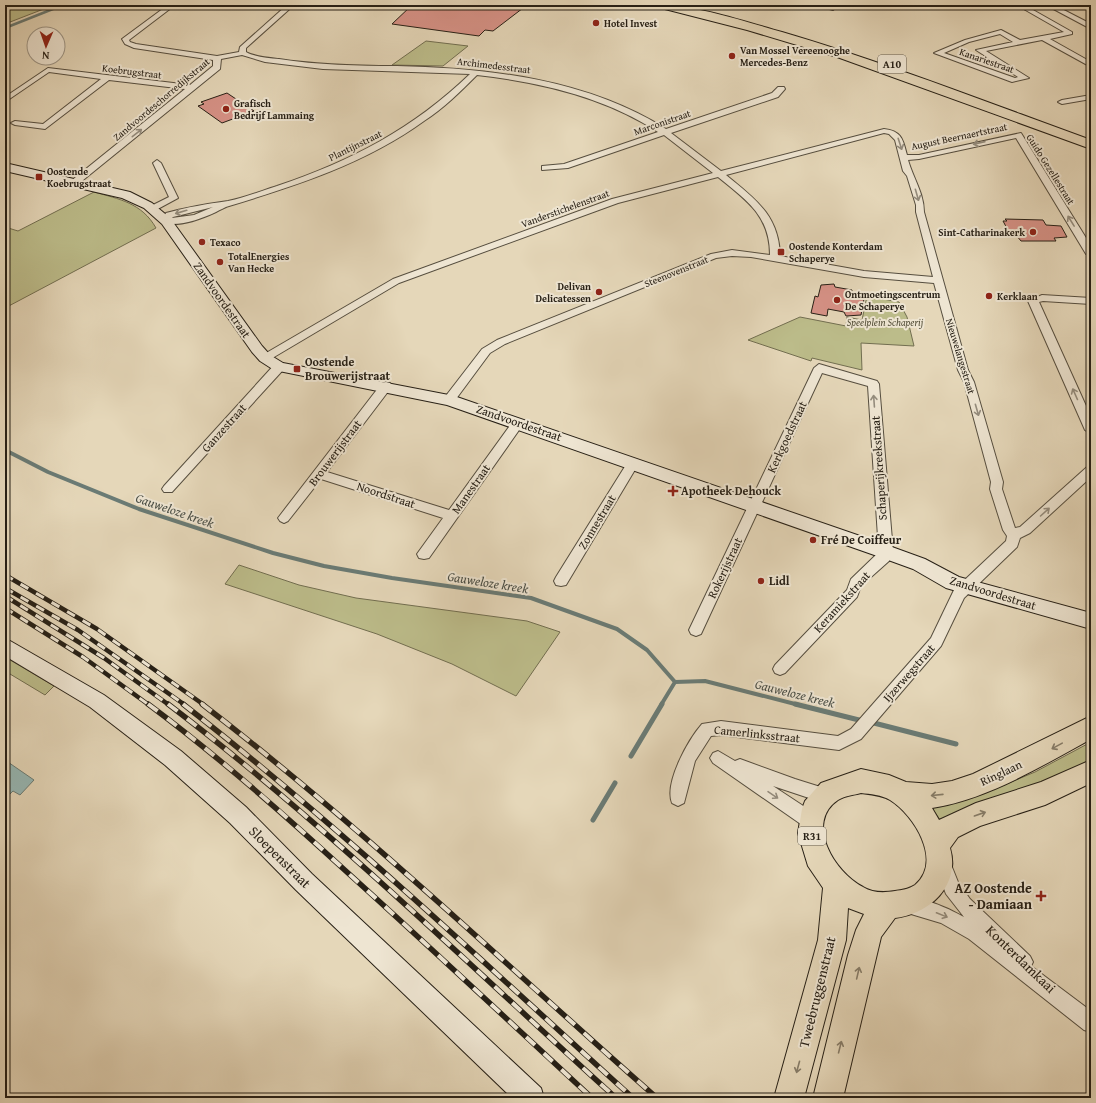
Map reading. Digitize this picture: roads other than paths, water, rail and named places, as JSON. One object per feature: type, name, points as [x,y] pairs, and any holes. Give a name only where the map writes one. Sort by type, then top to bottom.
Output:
[{"type":"highway","name":"A10","points":[[661,5],[724,20],[806,43],[882,68],[1091,145]]},
{"type":"highway","name":"A10","points":[[688,5],[769,26],[868,56],[1091,138]]},
{"type":"main road","name":"Zandvoordestraat","points":[[5,167],[126,195],[154,208],[166,221],[257,349],[265,358],[279,367],[386,386],[449,400],[886,552],[919,564],[953,583],[1091,621]]},
{"type":"main road","name":"Sloepenstraat","points":[[5,646],[97,701],[173,758],[238,815],[304,882],[530,1098]]},
{"type":"main road","name":"Ringlaan","points":[[903,794],[932,796],[952,793],[978,784],[1043,753],[1091,727]]},
{"type":"main road","points":[[828,1098],[870,930],[896,905],[919,899],[931,887],[937,872],[939,849],[949,828],[976,815],[1045,793],[1091,771]]},
{"type":"main road","points":[[824,795],[847,783],[861,781],[883,785],[903,794],[918,808],[931,826],[939,849]]},
{"type":"main road","name":"R31","points":[[824,795],[818,800],[811,821],[812,844],[820,864],[836,885],[853,897],[868,904],[896,905]]},
{"type":"main road","name":"Tweebruggenstraat","points":[[789,1098],[832,940],[836,885]]},
{"type":"street","points":[[172,5],[132,33],[125,39],[127,43],[134,46],[217,58]]},
{"type":"street","points":[[243,53],[242,48],[291,5]]},
{"type":"street","points":[[818,5],[833,8],[836,5]]},
{"type":"street","points":[[1049,5],[1091,27]]},
{"type":"street","name":"Kanariestraat","points":[[1020,43],[1001,32],[967,41],[938,53],[1014,80],[1025,78],[980,50],[1020,43],[1070,33],[1024,7],[1036,6]]},
{"type":"street","points":[[1043,38],[1091,65]]},
{"type":"street","name":"Zandvoordeschorredijkstraat","points":[[74,183],[217,67],[217,58],[243,53]]},
{"type":"street","name":"Archimedesstraat","points":[[243,53],[257,58],[322,67],[434,70],[475,73],[541,83],[587,96],[631,113],[666,133],[749,198],[766,216],[772,226],[775,240],[775,258]]},
{"type":"street","name":"Koebrugstraat","points":[[5,100],[48,70],[192,88]]},
{"type":"street","name":"Plantijnstraat","points":[[166,221],[174,222],[219,209],[226,203],[316,175],[380,146],[431,114],[460,89],[475,73]]},
{"type":"street","points":[[16,123],[45,127],[107,78]]},
{"type":"street","name":"Marconistraat","points":[[545,168],[565,166],[666,133],[775,96],[781,89]]},
{"type":"street","points":[[1062,102],[1091,97]]},
{"type":"street","points":[[1082,99],[1091,104]]},
{"type":"street","name":"Vanderstichelenstraat","points":[[265,358],[396,281],[615,201],[884,131],[891,132]]},
{"type":"street","name":"Nieuwelangestraat","points":[[891,132],[899,139],[920,205],[920,212],[963,370],[969,382],[997,482],[996,489],[1009,530],[1014,535]]},
{"type":"street","name":"August Beernaertstraat","points":[[905,158],[919,157],[1018,135]]},
{"type":"street","name":"Guido Gezellestraat","points":[[1018,135],[1091,254]]},
{"type":"street","points":[[154,208],[174,198],[156,163]]},
{"type":"street","name":"Steenovenstraat","points":[[449,400],[486,351],[501,342],[714,256],[738,253],[864,274],[938,280]]},
{"type":"street","points":[[1091,301],[1037,299],[1033,301],[1091,430]]},
{"type":"street","name":"Ganzestraat","points":[[168,489],[279,367]]},
{"type":"street","name":"Schaperijkreekstraat","points":[[819,368],[873,384],[886,552]]},
{"type":"street","name":"Kerkgoedstraat","points":[[754,505],[819,368]]},
{"type":"street","name":"Brouwerijstraat","points":[[284,518],[320,474],[386,386]]},
{"type":"street","name":"Manestraat","points":[[424,554],[518,423]]},
{"type":"street","name":"Zonnestraat","points":[[561,581],[633,463]]},
{"type":"street","points":[[1014,535],[1025,530],[1091,470]]},
{"type":"street","name":"Noordstraat","points":[[320,474],[452,516]]},
{"type":"street","name":"Rokerijstraat","points":[[696,630],[754,505]]},
{"type":"street","name":"Ijzerwegstraat","points":[[856,734],[936,642],[959,594],[1012,543],[1014,535]]},
{"type":"street","name":"Keramiekstraat","points":[[780,669],[852,593],[856,583],[884,557],[886,552]]},
{"type":"street","name":"Camerlinksstraat","points":[[678,798],[680,784],[689,757],[699,737],[707,729],[721,728],[839,743],[856,734]]},
{"type":"street","points":[[811,821],[718,758],[795,787],[824,795]]},
{"type":"street","name":"Konterdamkaai","points":[[939,849],[952,888],[964,905],[1065,1002]]},
{"type":"street","name":"Konterdamkaai","points":[[896,905],[944,915],[975,933],[1091,1023]]},
{"type":"water","points":[[5,760],[34,780],[20,795],[13,791],[5,799]]},
{"type":"waterway","name":"Gauweloze kreek","points":[[5,28],[63,5]]},
{"type":"waterway","name":"Gauweloze kreek","points":[[5,450],[48,472],[139,509],[273,553],[324,566],[392,578],[531,598],[617,629],[647,650],[675,682]]},
{"type":"waterway","name":"Gauweloze kreek","points":[[675,682],[705,681],[799,705]]},
{"type":"waterway","points":[[661,705],[675,682]]},
{"type":"waterway","points":[[631,756],[662,704]]},
{"type":"waterway","name":"Gauweloze kreek","points":[[795,704],[799,705]]},
{"type":"waterway","name":"Gauweloze kreek","points":[[799,705],[863,721]]},
{"type":"waterway","name":"Gauweloze kreek","points":[[870,722],[956,744]]},
{"type":"waterway","points":[[593,820],[615,783]]},
{"type":"railway","points":[[5,575],[97,629],[204,705]]},
{"type":"railway","points":[[5,588],[78,630],[185,705]]},
{"type":"railway","points":[[5,596],[104,658],[169,705]]},
{"type":"railway","points":[[5,608],[83,657],[149,705]]},
{"type":"railway","points":[[148,704],[225,765],[300,829],[592,1098]]},
{"type":"railway","points":[[168,704],[284,797],[340,846],[616,1098]]},
{"type":"railway","points":[[183,704],[242,751],[356,847],[633,1098]]},
{"type":"railway","points":[[202,704],[319,798],[376,847],[657,1098]]},
{"type":"place","name":"Hotel Invest","points":[[596,23]]},
{"type":"place","name":"Van Mossel Vereenooghe Mercedes-Benz","points":[[732,56]]},
{"type":"place","name":"Grafisch Bedrijf Lammaing","points":[[226,109]]},
{"type":"place","name":"Oostende Koebrugstraat","points":[[39,177]]},
{"type":"place","name":"Sint-Catharinakerk","points":[[1033,232]]},
{"type":"place","name":"Texaco","points":[[202,242]]},
{"type":"place","name":"Oostende Konterdam Schaperye","points":[[781,252]]},
{"type":"place","name":"TotalEnergies Van Hecke","points":[[220,262]]},
{"type":"place","name":"Delivan Delicatessen","points":[[599,292]]},
{"type":"place","name":"Kerklaan","points":[[989,296]]},
{"type":"place","name":"Ontmoetingscentrum De Schaperye","points":[[837,300]]},
{"type":"place","name":"Oostende Brouwerijstraat","points":[[297,369]]},
{"type":"place","name":"Apotheek Dehouck","points":[[673,491]]},
{"type":"place","name":"Fré De Coiffeur","points":[[813,540]]},
{"type":"place","name":"Lidl","points":[[761,581]]},
{"type":"place","name":"AZ Oostende - Damiaan","points":[[1041,896]]},
{"type":"park label","name":"Speelplein Schaperij","points":[[885,322]]}]
